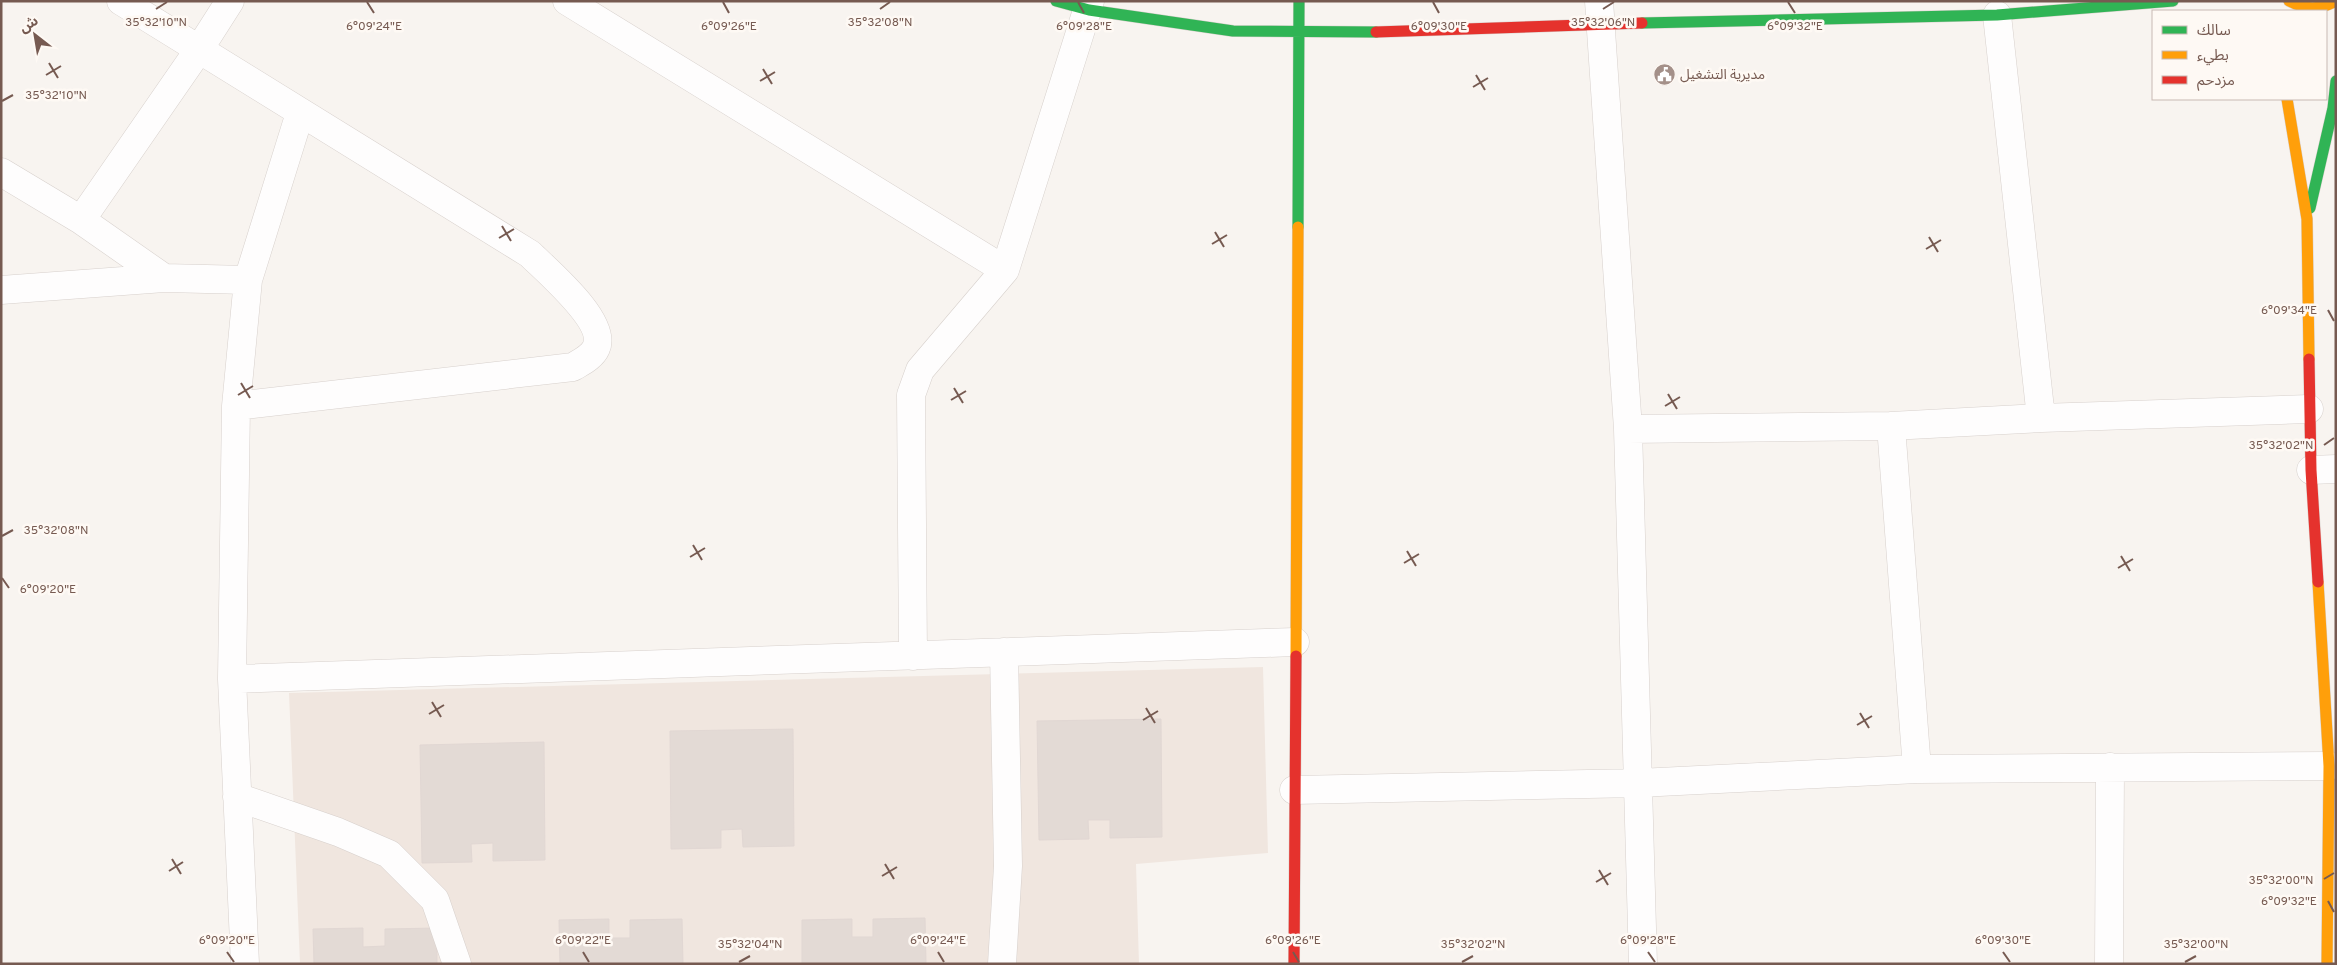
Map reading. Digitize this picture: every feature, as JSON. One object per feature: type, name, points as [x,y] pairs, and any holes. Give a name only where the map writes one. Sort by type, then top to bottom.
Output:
[{"type":"street","points":[[121,1],[200,48],[300,113],[530,254],[571,294],[588,316],[598,334],[597,348],[588,358],[573,367],[556,371],[236,406]]},
{"type":"street","points":[[81,220],[200,48],[230,1]]},
{"type":"street","points":[[567,1],[1005,270]]},
{"type":"street","points":[[1056,1],[1233,31],[1298,32],[1343,32],[1600,13],[1997,15],[2173,1]]},
{"type":"street","points":[[1294,964],[1299,1]]},
{"type":"street","points":[[2289,5],[2314,9],[2327,6],[2336,1]]},
{"type":"street","points":[[913,656],[911,395],[920,370],[1005,270],[1089,6]]},
{"type":"street","points":[[1600,13],[1628,429],[1643,964]]},
{"type":"street","points":[[1997,15],[2041,418]]},
{"type":"street","points":[[2307,219],[2333,108],[2336,81]]},
{"type":"street","points":[[2287,100],[2307,219],[2309,409],[2323,469],[2331,936],[2328,964]]},
{"type":"street","points":[[245,964],[232,679],[236,406],[248,280],[300,113]]},
{"type":"street","points":[[1,172],[81,220],[164,278]]},
{"type":"street","points":[[1,290],[164,278],[248,280]]},
{"type":"street","points":[[1628,429],[1891,426],[2041,418],[2309,409]]},
{"type":"street","points":[[1891,426],[1918,769]]},
{"type":"street","points":[[232,679],[1295,642]]},
{"type":"street","points":[[1002,964],[1008,866],[1004,652]]},
{"type":"street","points":[[1294,790],[1639,782],[1918,769],[2329,766]]},
{"type":"street","points":[[2108,964],[2110,767]]},
{"type":"street","points":[[237,797],[338,832],[389,854],[436,900],[457,964]]},
{"type":"shaded area","points":[[1263,667],[1268,853],[1136,864],[1139,964],[300,964],[289,693]]},
{"type":"building","points":[[1161,719],[1162,837],[1110,838],[1110,820],[1088,820],[1089,839],[1039,840],[1037,721]]},
{"type":"building","points":[[793,729],[794,846],[743,847],[742,829],[721,830],[721,848],[671,849],[670,731]]},
{"type":"building","points":[[544,742],[545,860],[493,861],[493,843],[471,844],[472,862],[422,863],[420,745]]},
{"type":"building","points":[[925,918],[926,964],[802,964],[802,920],[852,919],[852,937],[873,937],[873,919]]},
{"type":"building","points":[[609,919],[609,938],[630,938],[630,920],[682,919],[683,964],[560,964],[559,920]]},
{"type":"building","points":[[363,928],[363,947],[385,946],[385,929],[437,928],[437,964],[314,964],[313,929]]},
{"type":"traffic: fast","points":[[1056,1],[1089,10],[1233,31],[1376,32]]},
{"type":"traffic: fast","points":[[1298,227],[1299,1]]},
{"type":"traffic: fast","points":[[1642,23],[1997,15],[2173,1]]},
{"type":"traffic: fast","points":[[2310,208],[2333,108],[2336,81]]},
{"type":"traffic: slow","points":[[2289,1],[2312,8],[2336,1]]},
{"type":"traffic: slow","points":[[2287,100],[2307,219],[2309,359]]},
{"type":"traffic: slow","points":[[1296,656],[1298,227]]},
{"type":"traffic: slow","points":[[2318,582],[2329,766],[2327,964]]},
{"type":"traffic: jam","points":[[1376,32],[1642,23]]},
{"type":"traffic: jam","points":[[2309,359],[2311,470],[2318,582]]},
{"type":"traffic: jam","points":[[1294,964],[1296,656]]},
{"type":"place","name":"مديرية التشغيل","points":[[1664,74]]}]
